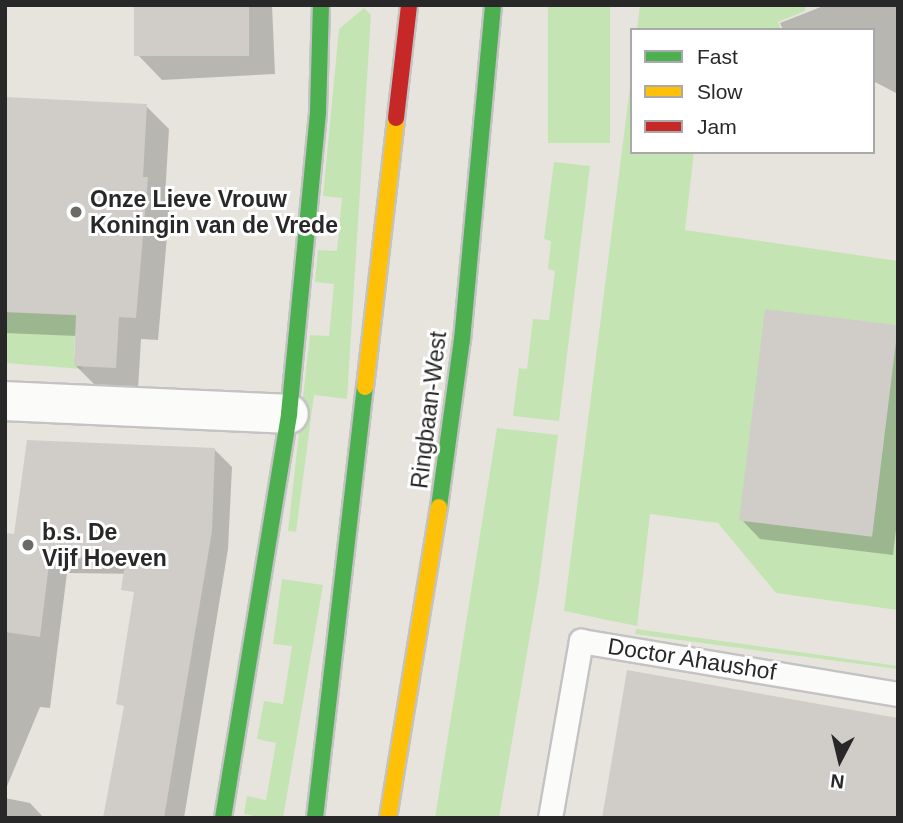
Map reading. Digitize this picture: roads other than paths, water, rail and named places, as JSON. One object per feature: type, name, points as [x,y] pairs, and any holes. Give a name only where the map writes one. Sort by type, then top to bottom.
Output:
[{"type":"main road","points":[[223,818],[289,414],[317,111],[321,5]]},
{"type":"main road","points":[[315,818],[409,5]]},
{"type":"main road","name":"Ringbaan-West","points":[[387,818],[431,569],[462,340],[492,5]]},
{"type":"street","points":[[5,401],[289,414]]},
{"type":"lane","name":"Doctor Ahaushof","points":[[550,818],[580,640],[898,694]]},
{"type":"place","name":"Onze Lieve Vrouw Koningin van de Vrede","points":[[76,212]]},
{"type":"place","name":"b.s. De Vijf Hoeven","points":[[28,545]]}]
